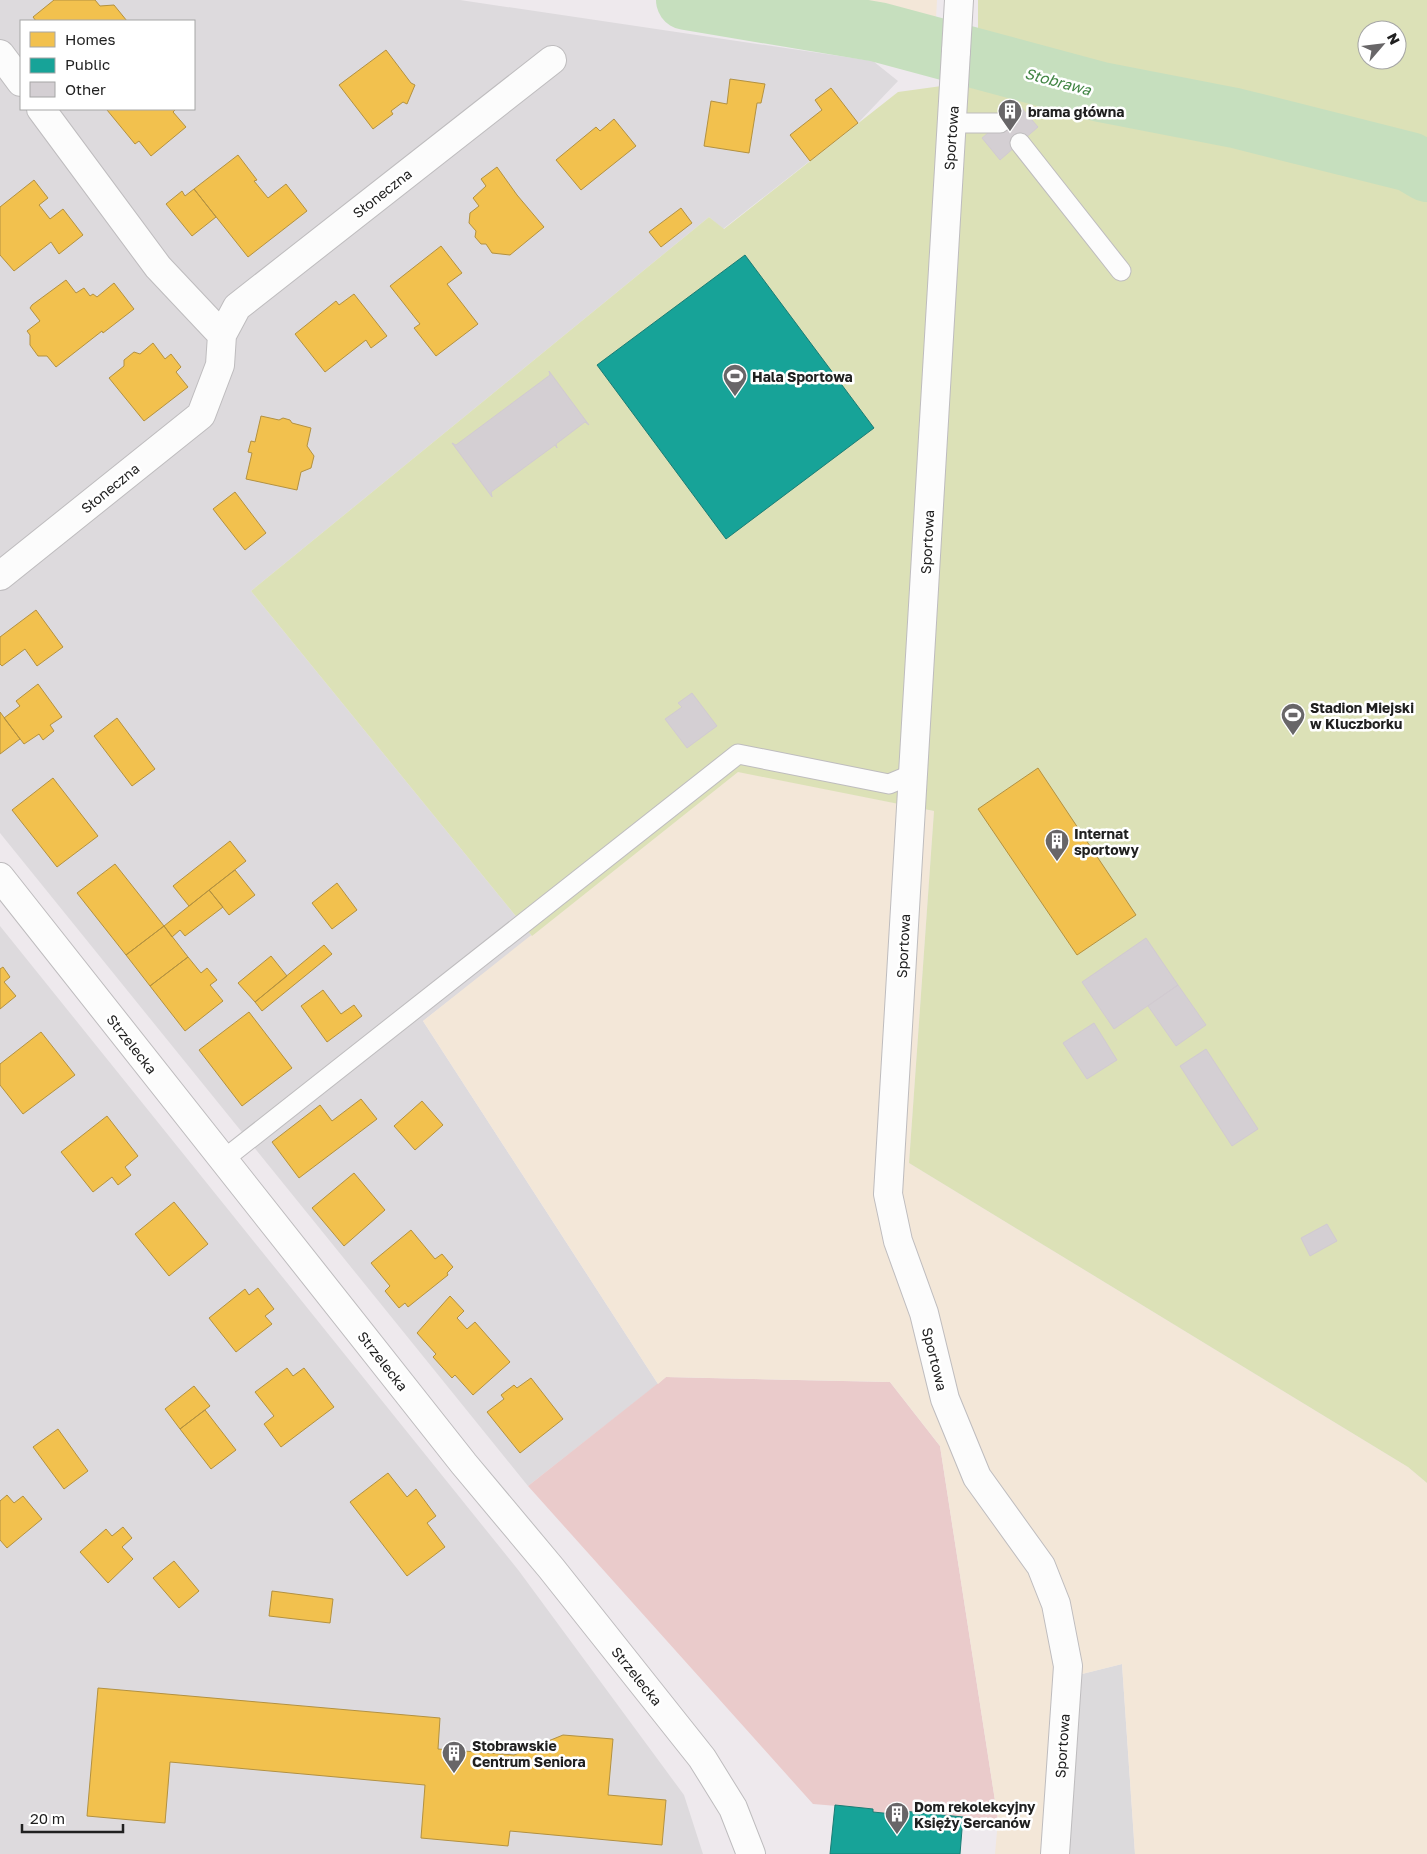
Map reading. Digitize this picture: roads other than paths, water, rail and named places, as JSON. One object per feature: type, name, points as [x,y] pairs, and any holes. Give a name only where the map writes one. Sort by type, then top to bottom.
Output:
[{"type":"street","name":"Sportowa","points":[[958,0],[953,113],[888,1194],[898,1241],[924,1313],[945,1399],[976,1477],[1041,1566],[1056,1604],[1068,1666],[1055,1854]]},
{"type":"street","points":[[0,54],[20,81]]},
{"type":"street","name":"Słoneczna","points":[[0,576],[201,414],[220,365],[222,335],[237,307],[552,60]]},
{"type":"street","points":[[42,110],[158,267],[222,335]]},
{"type":"street","name":"Strzelecka","points":[[0,876],[464,1464],[702,1758],[733,1808],[751,1854]]},
{"type":"lane","points":[[953,113],[1000,123]]},
{"type":"lane","points":[[1020,142],[1121,271]]},
{"type":"lane","points":[[223,1160],[738,754],[889,784],[913,774]]},
{"type":"waterway","name":"Stobrawa","points":[[686,0],[878,32],[1101,92],[1235,118],[1410,162],[1427,172]]},
{"type":"place","name":"brama główna","points":[[1010,132]]},
{"type":"place","name":"Hala Sportowa","points":[[735,397]]},
{"type":"place","name":"Stadion Miejski w Kluczborku","points":[[1293,736]]},
{"type":"place","name":"Internat sportowy","points":[[1057,862]]},
{"type":"place","name":"Stobrawskie Centrum Seniora","points":[[454,1774]]},
{"type":"place","name":"Dom rekolekcyjny Księży Sercanów","points":[[897,1835]]}]
